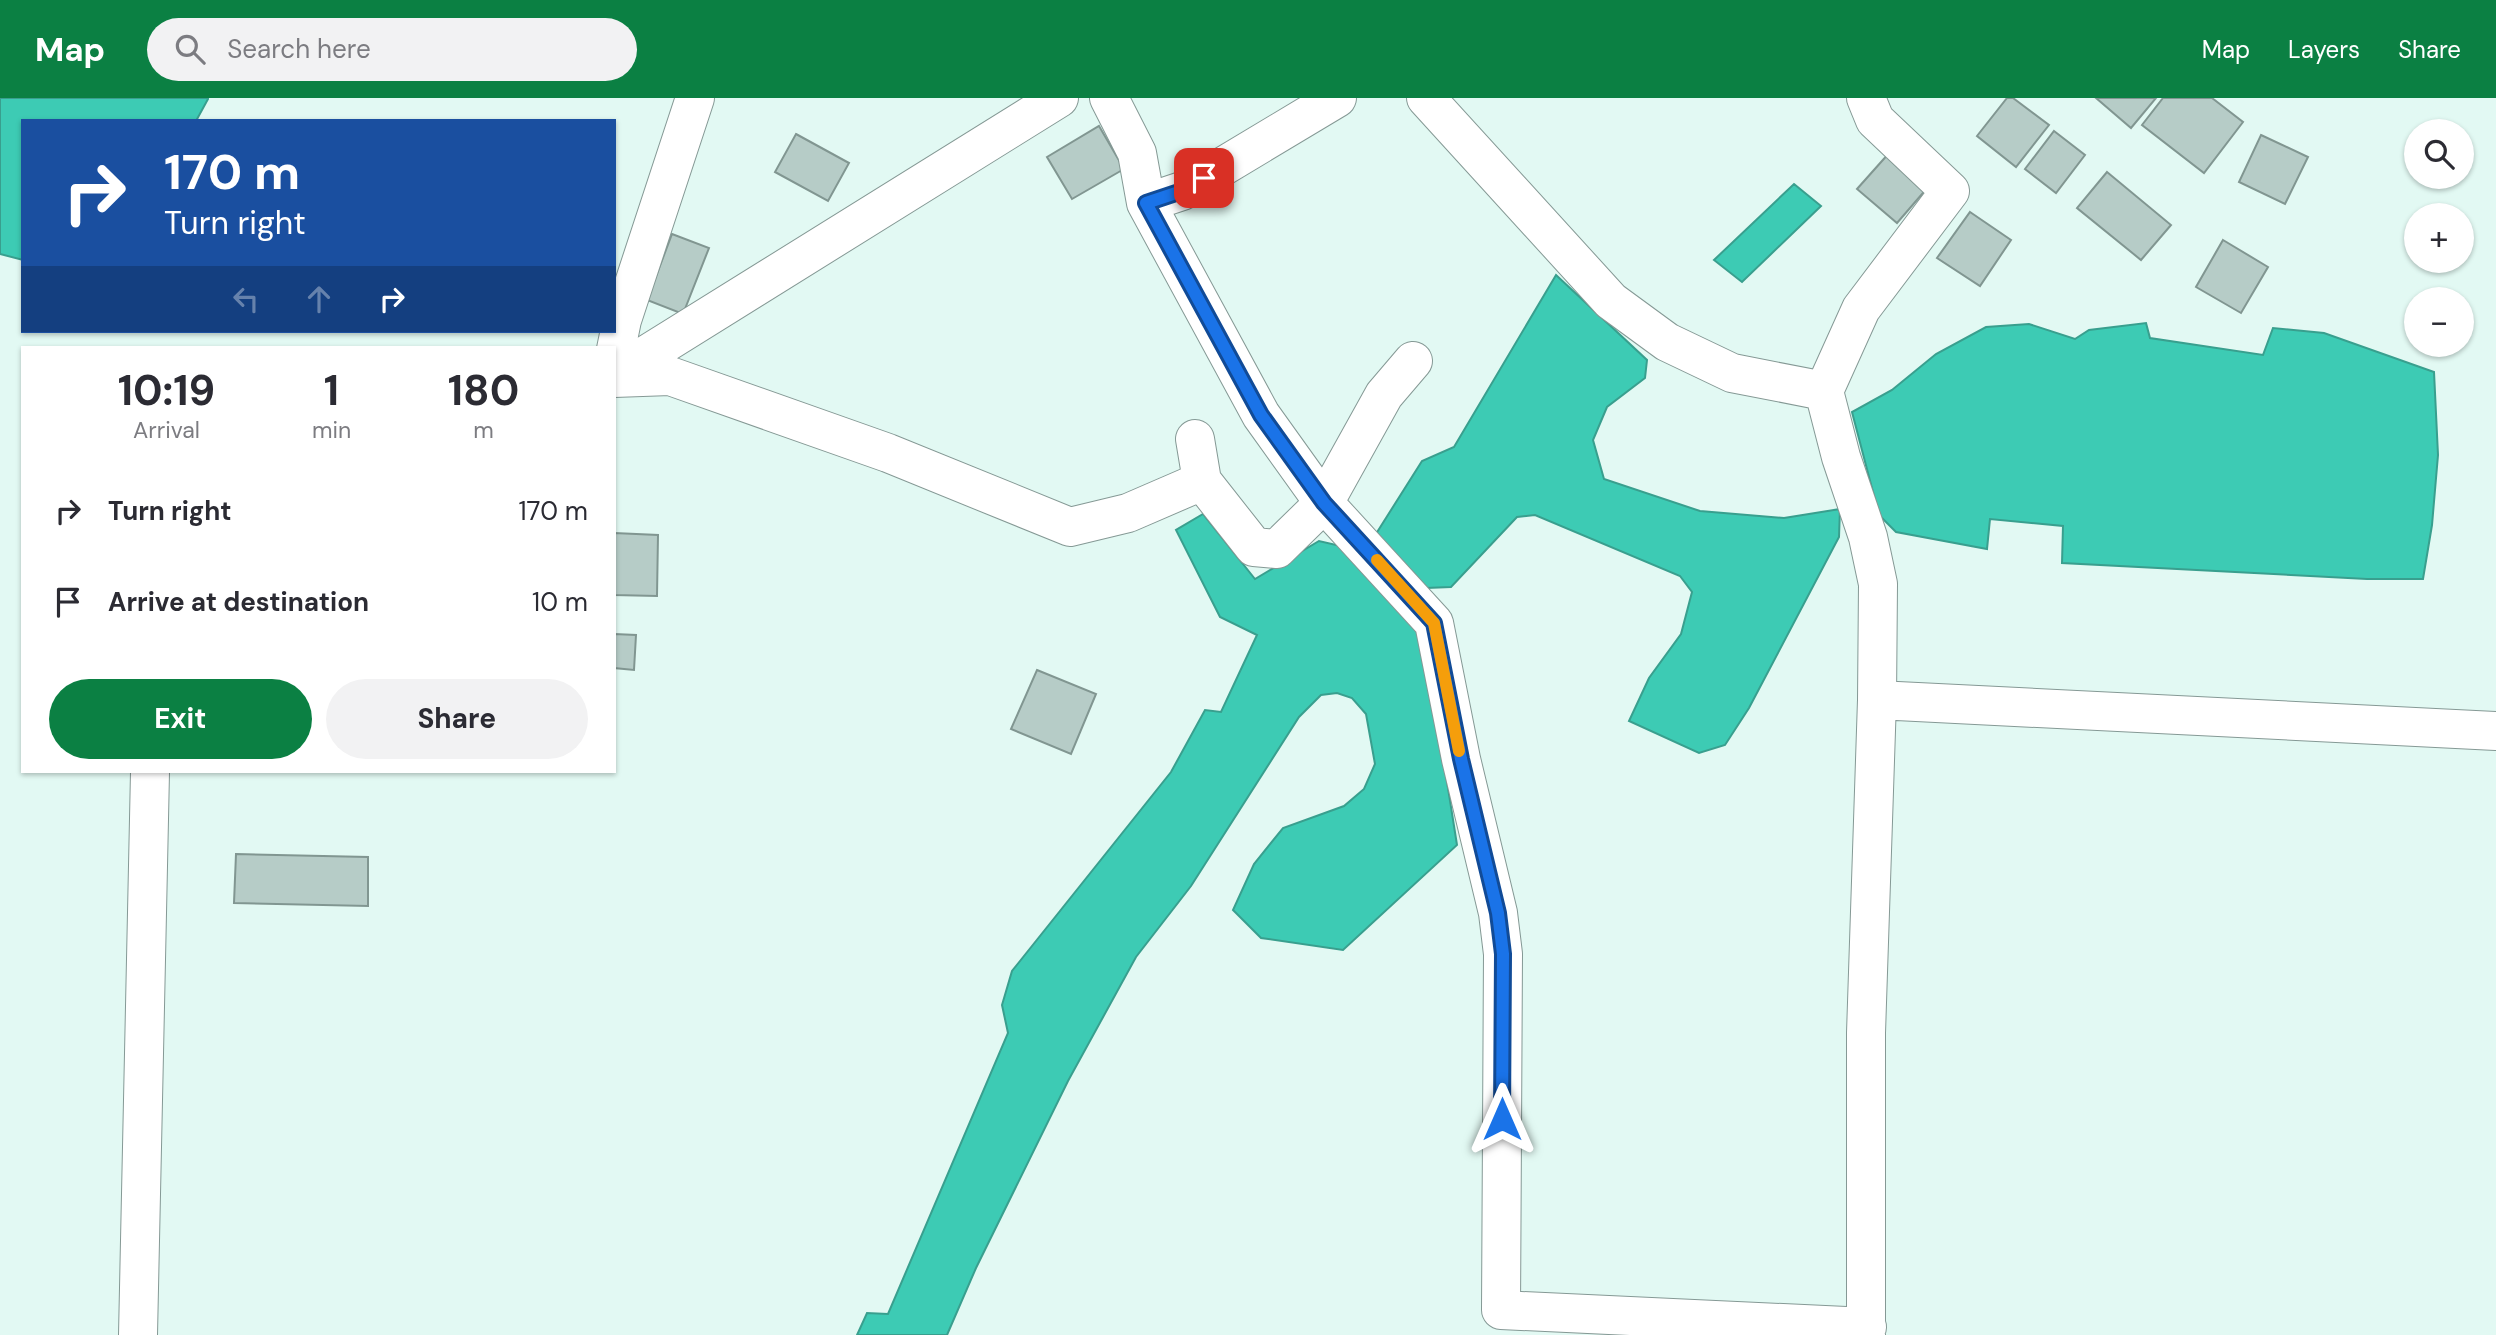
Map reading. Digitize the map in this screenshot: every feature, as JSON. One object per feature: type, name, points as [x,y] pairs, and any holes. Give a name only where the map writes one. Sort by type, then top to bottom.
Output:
[{"type":"street","points":[[616,349],[622,320],[695,98]]},
{"type":"street","points":[[616,376],[1059,98]]},
{"type":"street","points":[[1109,98],[1137,153],[1146,203],[1261,415],[1337,516],[1434,623],[1461,759],[1498,913],[1503,954],[1501,1310],[1867,1331],[1866,1033],[1878,584],[1868,537],[1841,457],[1824,391],[1861,309],[1950,191],[1875,120],[1866,98]]},
{"type":"street","points":[[1146,203],[1182,191],[1337,98]]},
{"type":"street","points":[[1426,98],[1611,300],[1667,342],[1732,373],[1824,391]]},
{"type":"street","points":[[1195,439],[1202,481],[1254,547],[1278,549],[1337,516],[1384,395],[1412,361]]},
{"type":"street","points":[[616,377],[670,376],[888,453],[1070,527],[1128,513],[1202,481]]},
{"type":"street","points":[[1877,700],[2496,731]]},
{"type":"street","points":[[138,1335],[150,773]]},
{"type":"shaded area","points":[[0,98],[208,98],[197,119],[21,119],[21,259],[0,254]]},
{"type":"shaded area","points":[[1794,184],[1821,206],[1742,282],[1714,260]]},
{"type":"shaded area","points":[[1556,275],[1647,360],[1645,378],[1607,407],[1593,440],[1604,479],[1700,511],[1784,518],[1840,509],[1839,537],[1749,708],[1725,745],[1699,753],[1629,721],[1649,678],[1681,634],[1692,592],[1680,576],[1535,515],[1517,517],[1451,587],[1426,588],[1424,636],[1457,845],[1343,950],[1261,938],[1233,910],[1254,864],[1283,828],[1344,806],[1364,789],[1375,764],[1366,714],[1352,698],[1337,693],[1321,695],[1299,717],[1191,886],[1136,957],[1068,1081],[976,1268],[947,1335],[857,1335],[867,1313],[888,1314],[1008,1033],[1002,1005],[1012,971],[1171,772],[1205,710],[1221,712],[1257,635],[1220,617],[1176,530],[1203,514],[1255,579],[1319,541],[1349,548],[1374,537],[1422,461],[1454,447]]},
{"type":"shaded area","points":[[2146,323],[2150,338],[2263,355],[2273,328],[2324,333],[2434,372],[2438,455],[2432,525],[2423,579],[2367,579],[2062,563],[2063,526],[1990,519],[1987,549],[1896,532],[1879,515],[1852,412],[1892,390],[1936,354],[1986,327],[2029,324],[2075,339],[2089,330]]},
{"type":"building","points":[[2007,98],[2013,98],[2049,125],[2016,167],[1977,136]]},
{"type":"building","points":[[2096,98],[2156,98],[2131,128]]},
{"type":"building","points":[[2163,98],[2212,98],[2243,122],[2204,173],[2142,125]]},
{"type":"building","points":[[1099,126],[1124,169],[1072,199],[1047,157]]},
{"type":"building","points":[[2054,131],[2085,155],[2056,193],[2025,169]]},
{"type":"building","points":[[796,134],[849,163],[828,201],[775,172]]},
{"type":"building","points":[[2261,135],[2308,157],[2285,204],[2239,182]]},
{"type":"building","points":[[1890,152],[1929,186],[1897,223],[1857,189]]},
{"type":"building","points":[[2107,172],[2171,225],[2141,260],[2077,208]]},
{"type":"building","points":[[1970,212],[2011,240],[1980,286],[1937,258]]},
{"type":"building","points":[[672,234],[709,248],[683,314],[647,300]]},
{"type":"building","points":[[2223,240],[2268,267],[2241,313],[2196,287]]},
{"type":"building","points":[[616,533],[658,535],[657,596],[616,595]]},
{"type":"building","points":[[616,634],[636,635],[634,670],[616,668]]},
{"type":"building","points":[[1037,670],[1096,694],[1071,754],[1011,729]]},
{"type":"building","points":[[236,854],[368,857],[368,906],[234,903]]},
{"type":"slow traffic","points":[[1377,560],[1434,623],[1459,751]]},
{"type":"route","points":[[1204,178],[1182,191],[1146,203],[1261,415],[1324,503],[1434,623],[1461,759],[1498,913],[1503,954],[1502,1119]]}]
